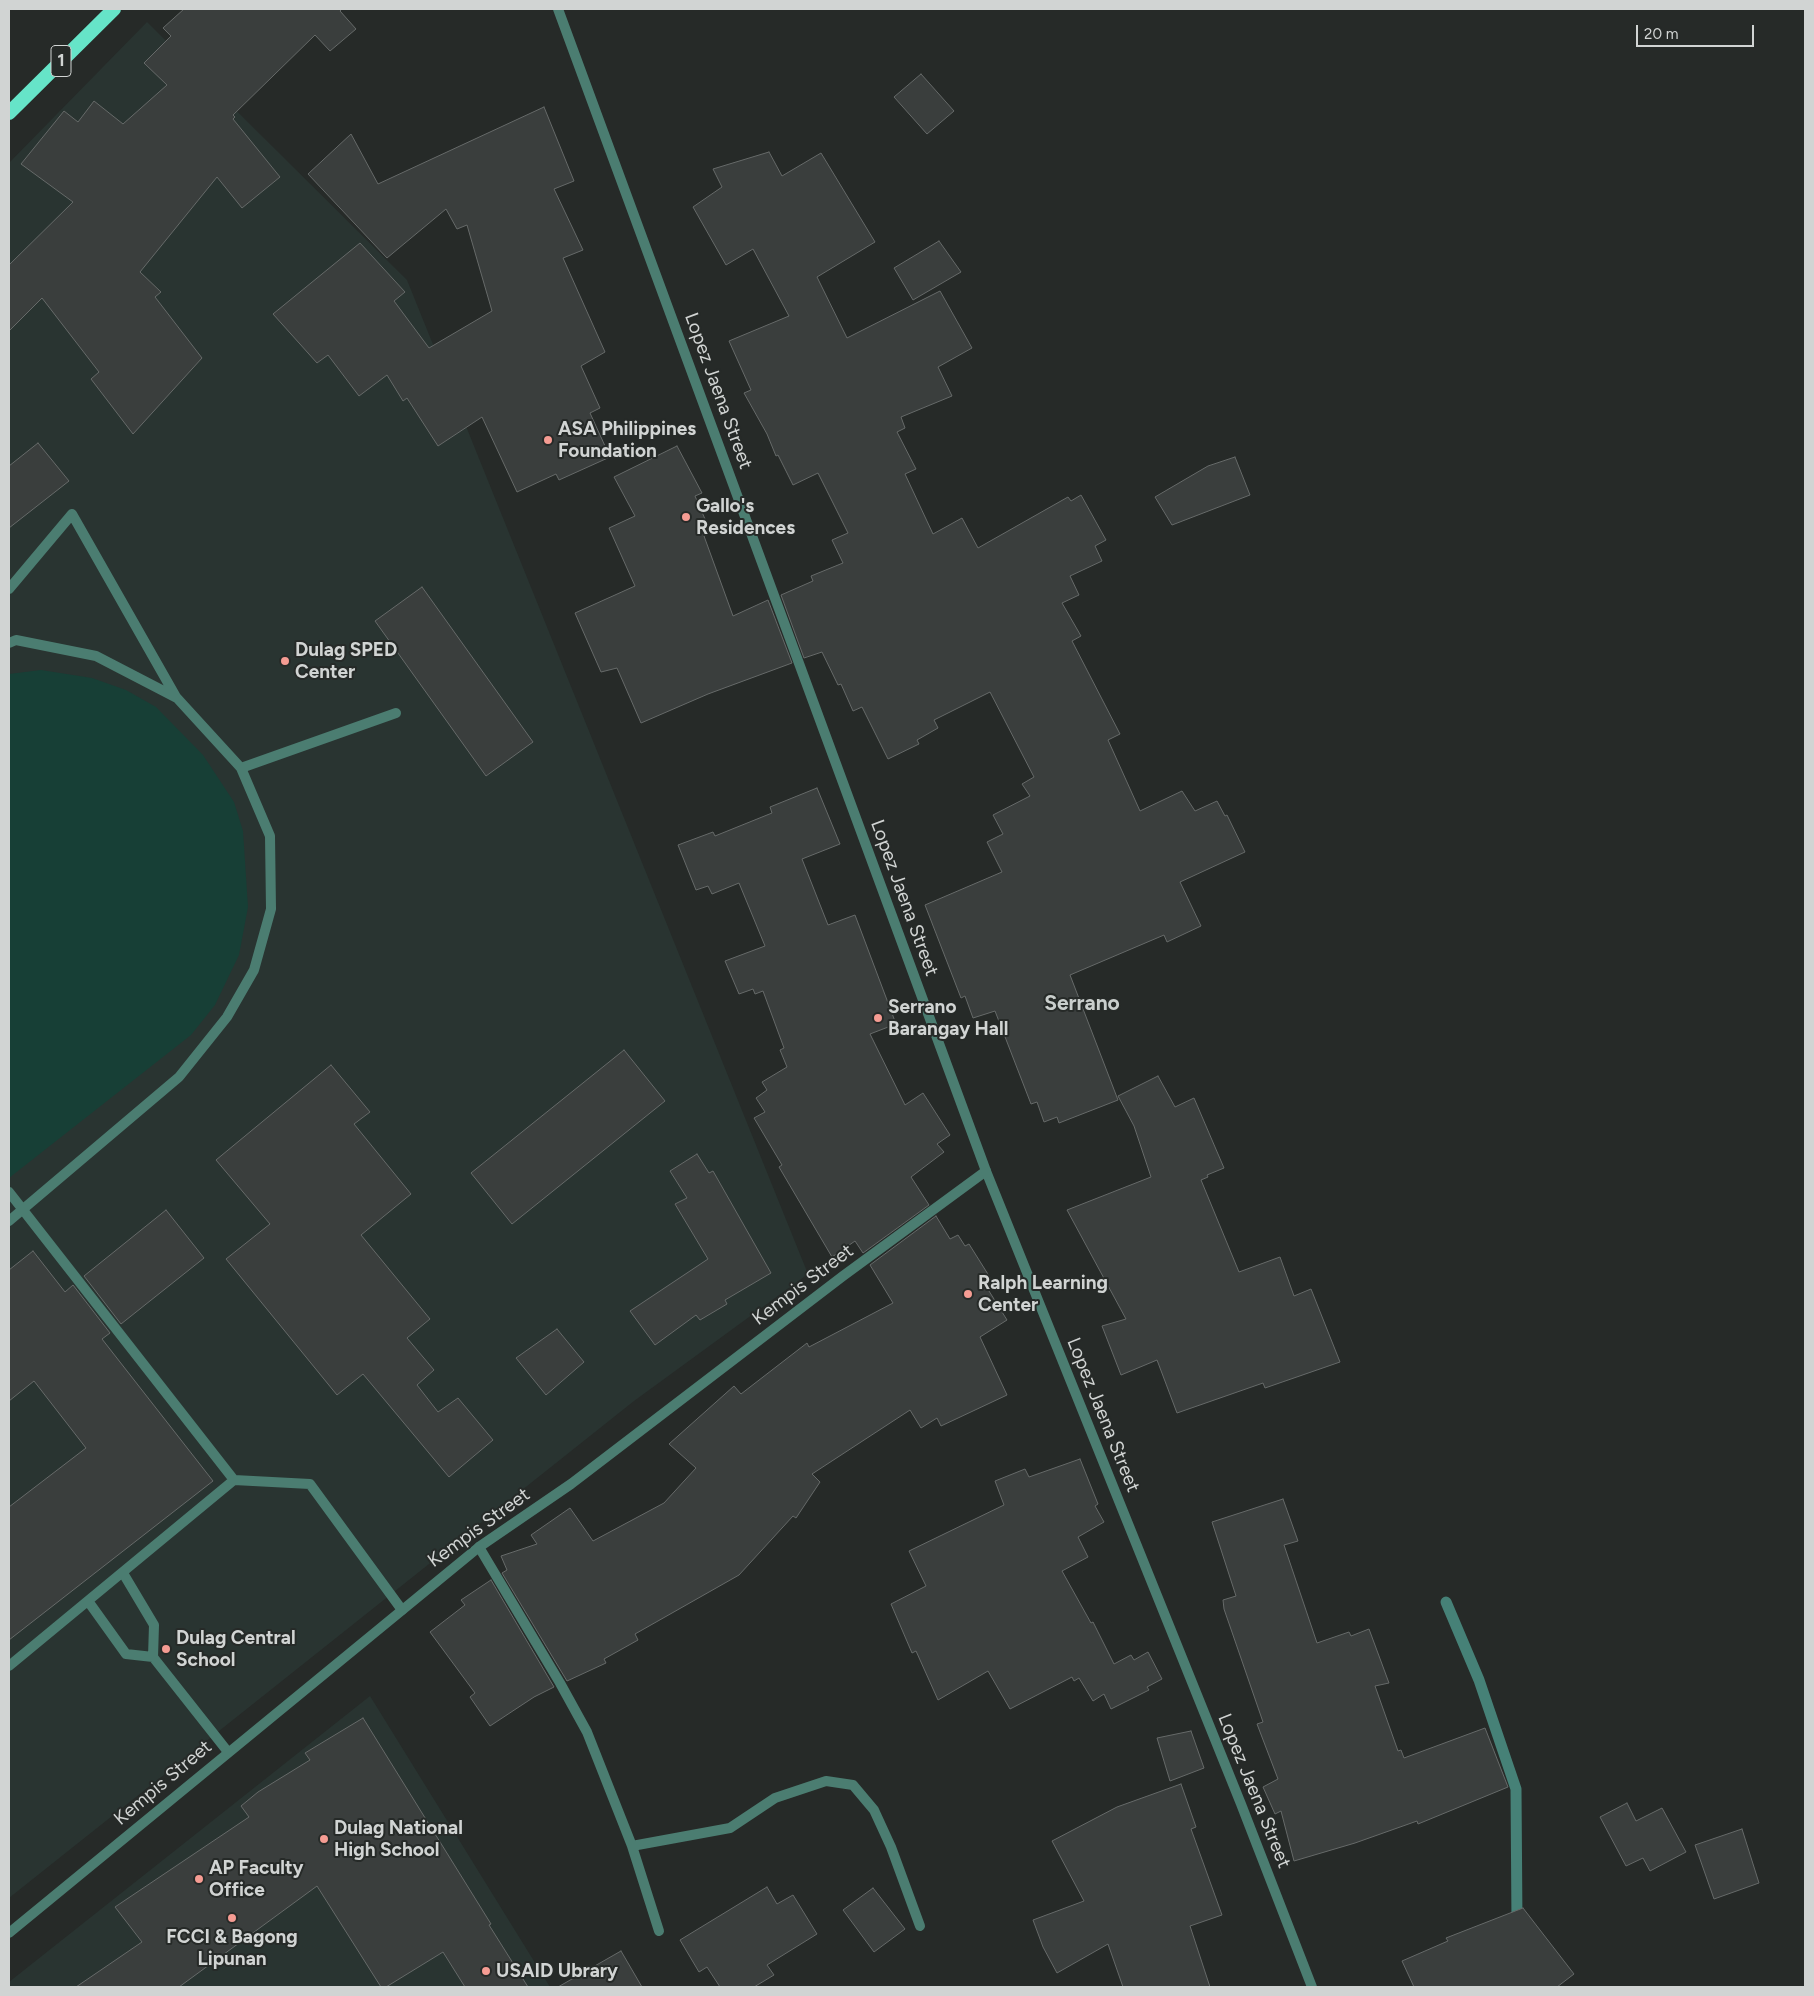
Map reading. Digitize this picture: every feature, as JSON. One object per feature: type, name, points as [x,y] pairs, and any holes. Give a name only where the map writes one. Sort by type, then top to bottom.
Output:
[{"type":"highway","name":"1","points":[[9,113],[114,9]]},
{"type":"street","name":"Lopez Jaena Street","points":[[558,9],[986,1171],[1238,1794],[1312,1987]]},
{"type":"street","points":[[9,589],[72,514],[176,698],[241,768],[270,836],[271,910],[254,970],[227,1017],[179,1077],[9,1221]]},
{"type":"street","points":[[9,643],[16,640],[96,656],[176,698]]},
{"type":"street","points":[[241,768],[396,713]]},
{"type":"street","name":"Kempis Street","points":[[9,1933],[479,1547],[571,1484],[843,1276],[986,1171]]},
{"type":"street","points":[[9,1192],[234,1480]]},
{"type":"street","points":[[9,1666],[234,1480],[310,1484],[402,1610]]},
{"type":"street","points":[[479,1547],[587,1732],[632,1846],[659,1931]]},
{"type":"street","points":[[122,1573],[154,1625],[153,1657],[228,1752]]},
{"type":"street","points":[[88,1601],[126,1654],[153,1657]]},
{"type":"street","points":[[632,1846],[730,1828],[775,1798],[826,1781],[853,1785],[874,1810],[888,1840],[920,1926]]},
{"type":"shaded area","name":"Dulag SPED Center","points":[[147,22],[407,280],[808,1274],[634,1401],[9,1898],[9,163]]},
{"type":"shaded area","name":"Dulag National High School","points":[[370,1696],[550,1987],[9,1987],[9,1982]]},
{"type":"green space","points":[[41,670],[92,678],[126,690],[156,707],[203,755],[234,802],[243,831],[248,907],[239,955],[215,1005],[191,1035],[9,1178],[9,674]]},
{"type":"building","points":[[184,9],[342,9],[340,11],[356,29],[330,51],[315,35],[233,115],[235,117],[233,119],[280,177],[242,208],[217,177],[140,272],[161,292],[155,297],[202,358],[133,434],[91,379],[99,372],[42,298],[9,331],[9,265],[73,202],[21,164],[64,111],[78,122],[94,101],[123,124],[167,85],[144,63],[171,36],[163,28]]},
{"type":"building","points":[[921,74],[954,111],[927,134],[894,97]]},
{"type":"building","points":[[544,107],[574,181],[554,189],[583,250],[563,258],[605,352],[581,366],[600,408],[590,413],[610,457],[559,480],[556,474],[517,492],[482,417],[438,446],[407,398],[403,401],[387,375],[359,396],[328,355],[317,363],[273,314],[360,243],[405,292],[394,301],[429,348],[492,311],[467,225],[457,229],[446,209],[387,258],[308,174],[351,134],[378,184]]},
{"type":"building","points":[[769,152],[782,176],[821,153],[875,242],[817,277],[847,338],[940,291],[972,348],[938,367],[952,396],[901,417],[905,428],[897,432],[916,469],[905,474],[933,534],[962,518],[978,548],[1068,497],[1071,501],[1081,495],[1106,540],[1095,546],[1102,561],[1070,576],[1079,595],[1062,603],[1081,636],[1072,641],[1120,734],[1108,740],[1140,811],[1182,791],[1195,811],[1217,801],[1225,816],[1227,815],[1245,852],[1180,882],[1201,926],[1167,942],[1164,935],[1070,975],[1118,1100],[1059,1123],[1057,1117],[1044,1122],[1037,1102],[1031,1104],[995,1011],[973,1018],[965,996],[961,998],[925,905],[1002,872],[987,842],[1003,834],[993,815],[1030,796],[1022,784],[1034,777],[990,692],[934,720],[938,728],[917,740],[919,744],[888,759],[862,707],[853,711],[841,684],[838,685],[822,652],[804,658],[781,595],[813,581],[811,576],[843,563],[832,540],[848,533],[818,473],[793,485],[744,393],[751,390],[729,341],[789,316],[753,249],[726,265],[693,207],[722,187],[713,169]]},
{"type":"building","points":[[939,241],[961,272],[913,300],[894,268]]},
{"type":"building","points":[[38,443],[69,481],[9,528],[9,466]]},
{"type":"building","points":[[677,446],[702,493],[695,496],[711,533],[704,536],[733,616],[768,600],[792,663],[708,694],[641,723],[617,668],[601,672],[575,613],[635,586],[609,528],[635,516],[614,477]]},
{"type":"building","points":[[1235,457],[1250,495],[1172,525],[1155,497],[1208,466]]},
{"type":"building","points":[[422,587],[533,742],[486,776],[375,621]]},
{"type":"building","points":[[817,788],[840,844],[802,859],[828,925],[855,915],[896,1024],[870,1034],[905,1105],[923,1093],[950,1135],[937,1144],[944,1152],[911,1177],[929,1205],[863,1253],[855,1241],[832,1257],[779,1167],[782,1165],[754,1118],[765,1112],[756,1098],[767,1090],[762,1082],[787,1067],[780,1050],[784,1048],[763,991],[755,994],[753,989],[739,994],[725,961],[765,946],[739,883],[712,894],[708,886],[696,890],[678,845],[713,832],[715,836],[772,813],[770,807]]},
{"type":"building","points":[[624,1050],[665,1101],[512,1224],[471,1173]]},
{"type":"building","points":[[331,1065],[370,1112],[354,1124],[411,1194],[361,1235],[430,1319],[407,1338],[434,1370],[417,1385],[438,1412],[458,1398],[493,1440],[449,1477],[363,1374],[337,1395],[226,1259],[270,1224],[216,1160]]},
{"type":"building","points":[[1158,1076],[1175,1107],[1194,1098],[1224,1168],[1207,1175],[1208,1177],[1201,1180],[1239,1272],[1280,1257],[1294,1296],[1311,1289],[1340,1362],[1265,1388],[1263,1383],[1177,1413],[1157,1360],[1121,1375],[1102,1326],[1126,1319],[1067,1210],[1151,1177],[1134,1126],[1118,1096]]},
{"type":"building","points":[[697,1154],[709,1173],[713,1171],[771,1273],[725,1300],[727,1304],[700,1320],[696,1315],[655,1345],[630,1311],[708,1259],[675,1204],[687,1198],[670,1171]]},
{"type":"building","points":[[166,1210],[204,1258],[121,1324],[84,1276]]},
{"type":"building","points":[[936,1216],[950,1239],[958,1235],[965,1246],[969,1244],[991,1279],[984,1283],[1007,1320],[980,1337],[1007,1395],[941,1426],[937,1418],[921,1428],[910,1410],[812,1474],[820,1482],[796,1518],[793,1516],[739,1575],[635,1634],[638,1640],[604,1659],[606,1663],[567,1681],[502,1573],[507,1570],[501,1556],[537,1544],[531,1535],[570,1508],[593,1541],[664,1503],[696,1468],[669,1444],[734,1386],[741,1394],[807,1343],[809,1347],[893,1303],[870,1265]]},
{"type":"building","points":[[33,1251],[65,1292],[73,1285],[110,1333],[102,1339],[213,1481],[9,1640],[9,1507],[86,1448],[34,1381],[9,1401],[9,1270]]},
{"type":"building","points":[[557,1329],[584,1362],[546,1395],[516,1358]]},
{"type":"building","points":[[1080,1459],[1098,1504],[1095,1506],[1104,1522],[1078,1537],[1088,1557],[1062,1571],[1091,1623],[1093,1622],[1114,1664],[1131,1655],[1134,1660],[1148,1652],[1162,1679],[1147,1687],[1149,1690],[1111,1709],[1104,1694],[1093,1701],[1079,1678],[1074,1681],[1072,1677],[1010,1709],[988,1671],[938,1700],[916,1651],[912,1653],[891,1604],[926,1586],[909,1551],[1004,1505],[995,1481],[1025,1469],[1029,1477]]},
{"type":"building","points":[[1283,1499],[1298,1541],[1284,1545],[1317,1643],[1349,1632],[1351,1636],[1369,1629],[1389,1683],[1375,1686],[1398,1751],[1401,1750],[1404,1758],[1485,1728],[1508,1787],[1418,1824],[1417,1821],[1355,1843],[1294,1861],[1281,1811],[1275,1814],[1263,1787],[1278,1779],[1257,1724],[1263,1722],[1224,1609],[1223,1600],[1236,1596],[1212,1522]]},
{"type":"building","points":[[491,1580],[554,1687],[534,1697],[490,1726],[470,1697],[475,1693],[430,1632],[465,1605],[461,1600]]},
{"type":"building","name":"Dulag National High School","points":[[363,1718],[528,1987],[465,1987],[443,1952],[386,1987],[381,1987],[317,1886],[179,1987],[76,1987],[142,1942],[115,1907],[249,1817],[241,1806],[258,1792],[310,1760],[305,1753]]},
{"type":"building","points":[[1191,1731],[1204,1768],[1170,1781],[1157,1738]]},
{"type":"building","points":[[1181,1784],[1196,1827],[1191,1829],[1222,1915],[1190,1926],[1210,1987],[1123,1987],[1108,1944],[1057,1973],[1043,1947],[1033,1920],[1084,1901],[1052,1841],[1117,1807]]},
{"type":"building","points":[[1627,1803],[1636,1821],[1662,1808],[1686,1852],[1650,1871],[1643,1858],[1626,1866],[1600,1817]]},
{"type":"building","points":[[1742,1829],[1759,1883],[1714,1899],[1695,1845]]},
{"type":"building","points":[[767,1887],[777,1904],[793,1895],[817,1934],[767,1965],[774,1975],[754,1987],[720,1987],[707,1967],[699,1972],[680,1940]]},
{"type":"building","points":[[873,1888],[905,1929],[874,1952],[843,1910]]},
{"type":"building","points":[[1523,1908],[1574,1974],[1557,1987],[1414,1987],[1402,1961],[1448,1941],[1446,1938]]},
{"type":"building","points":[[621,1951],[642,1987],[558,1987]]},
{"type":"waterway","points":[[1446,1602],[1479,1680],[1516,1789],[1517,1924]]},
{"type":"place","name":"ASA Philippines Foundation","points":[[548,440]]},
{"type":"place","name":"Gallo's Residences","points":[[686,517]]},
{"type":"place","name":"Dulag SPED Center","points":[[285,661]]},
{"type":"place","name":"Serrano Barangay Hall","points":[[878,1018]]},
{"type":"place","name":"Ralph Learning Center","points":[[968,1294]]},
{"type":"place","name":"Dulag Central School","points":[[166,1649]]},
{"type":"place","name":"Dulag National High School","points":[[324,1839]]},
{"type":"place","name":"AP Faculty Office","points":[[199,1879]]},
{"type":"place","name":"FCCI & Bagong Lipunan","points":[[232,1918]]},
{"type":"place","name":"USAID Ubrary","points":[[486,1971]]},
{"type":"district","name":"Serrano","points":[[1082,1004]]}]
